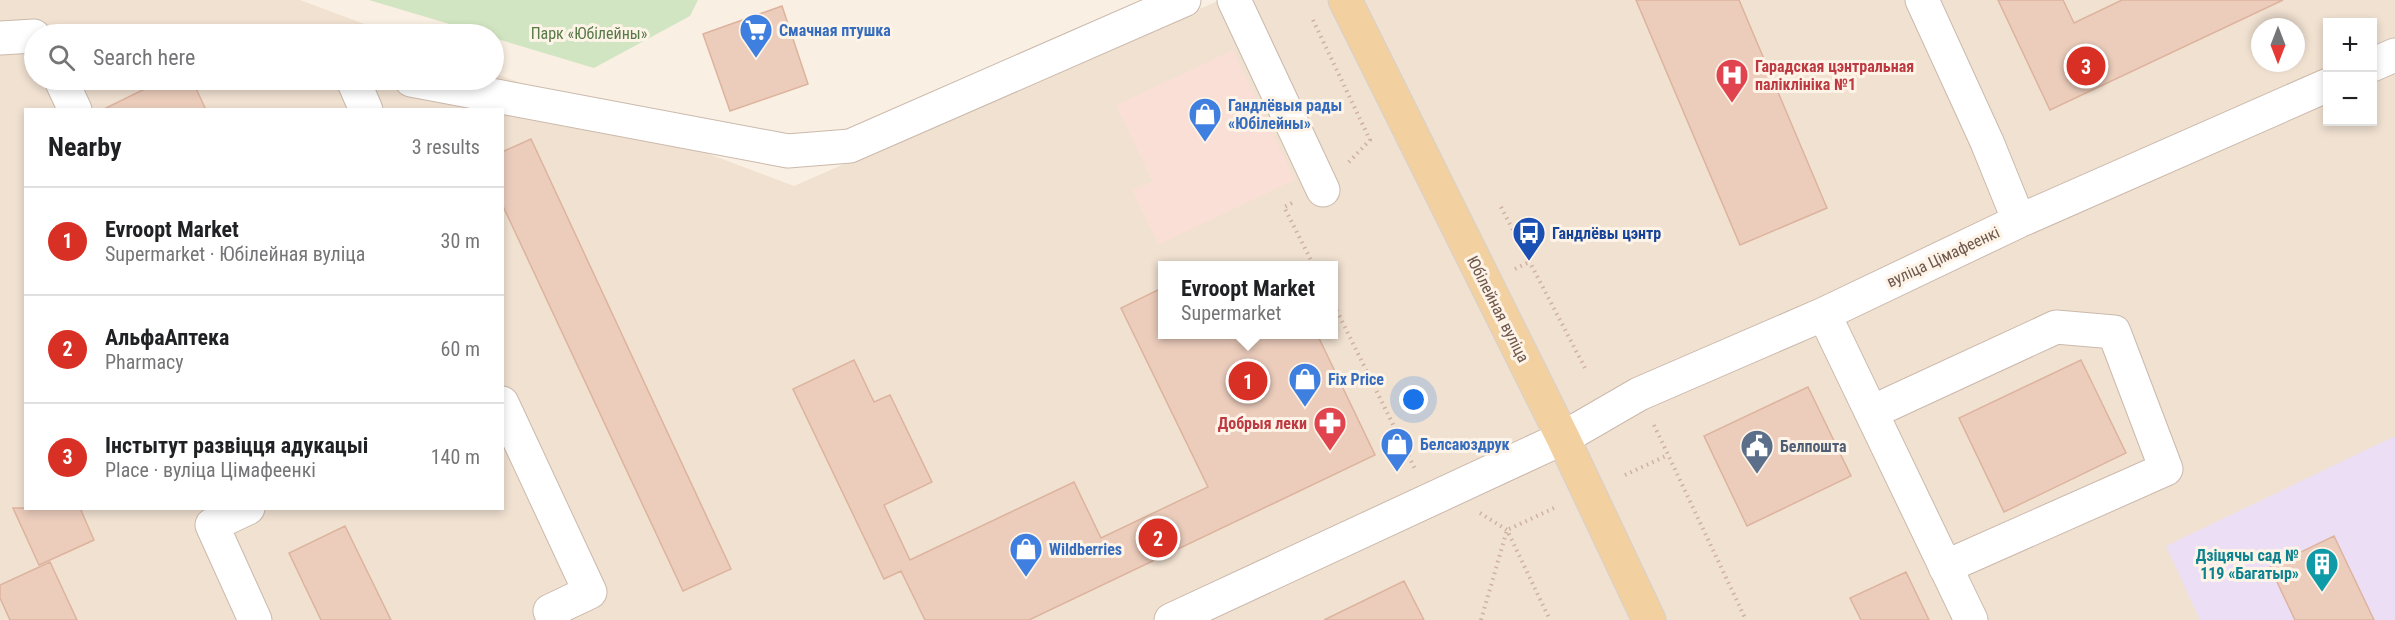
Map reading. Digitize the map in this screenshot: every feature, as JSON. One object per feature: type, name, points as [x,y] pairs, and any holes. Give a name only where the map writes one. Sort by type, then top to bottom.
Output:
[{"type":"main road","name":"Юбілейная вуліца","points":[[1345,0],[1563,438],[1649,620]]},
{"type":"street","points":[[464,90],[788,151],[850,146],[1184,0]]},
{"type":"street","points":[[1234,0],[1323,190]]},
{"type":"street","points":[[1922,0],[1987,142],[2019,221]]},
{"type":"street","points":[[0,38],[24,37]]},
{"type":"street","points":[[2377,63],[2395,55]]},
{"type":"street","name":"вуліца Цімафеенкі","points":[[1171,620],[1563,438],[1639,394],[1824,314],[2019,221],[2323,87]]},
{"type":"street","points":[[66,90],[74,108]]},
{"type":"street","points":[[357,90],[365,108]]},
{"type":"street","points":[[1824,314],[1971,620]]},
{"type":"street","points":[[1872,412],[2056,327],[2114,332],[2166,469],[1945,567]]},
{"type":"street","points":[[504,407],[590,592],[550,611],[554,620]]},
{"type":"street","points":[[244,510],[212,525],[255,620]]},
{"type":"path","points":[[1313,20],[1370,140]]},
{"type":"path","points":[[1501,207],[1585,369]]},
{"type":"path","points":[[1338,313],[1418,474],[1507,530],[1550,620]]},
{"type":"path","points":[[1651,419],[1746,620]]},
{"type":"path","points":[[1625,475],[1668,455]]},
{"type":"path","points":[[1481,620],[1507,530],[1554,508]]},
{"type":"shaded area","points":[[0,0],[300,0],[364,24],[24,24],[24,90],[504,90],[504,77],[794,186],[1220,0],[2395,0],[2395,620],[0,620]]},
{"type":"shaded area","name":"Гандлёвыя рады «Юбілейны»","points":[[1233,50],[1295,180],[1158,245],[1132,190],[1152,181],[1116,105]]},
{"type":"shaded area","points":[[2395,436],[2395,620],[2200,620],[2166,546]]},
{"type":"green space","name":"Парк «Юбілейны»","points":[[369,0],[698,0],[690,16],[594,68],[504,41],[504,24],[449,24]]},
{"type":"building","name":"Гарадская цэнтральная паліклініка №1","points":[[1636,0],[1739,0],[1827,208],[1740,245]]},
{"type":"building","points":[[1998,0],[2063,0],[2074,23],[2122,0],[2283,0],[2050,110]]},
{"type":"building","name":"Смачная птушка","points":[[782,6],[808,84],[730,111],[703,34]]},
{"type":"building","points":[[143,90],[197,90],[205,108],[106,108]]},
{"type":"building","points":[[531,139],[731,569],[683,591],[504,208],[504,151]]},
{"type":"building","points":[[1158,290],[1158,339],[1319,339],[1375,455],[1029,620],[925,620],[901,571],[884,579],[793,389],[854,360],[874,402],[890,395],[932,482],[884,505],[910,560],[1074,482],[1101,538],[1208,487],[1121,308]]},
{"type":"building","points":[[2081,360],[2126,453],[2004,512],[1959,418]]},
{"type":"building","points":[[1808,387],[1851,476],[1747,526],[1704,436]]},
{"type":"building","points":[[13,508],[81,510],[94,540],[39,565]]},
{"type":"building","points":[[345,526],[391,620],[321,620],[289,553]]},
{"type":"building","name":"Дзіцячы сад № 119 «Багатыр»","points":[[2334,536],[2374,620],[2295,620],[2270,567]]},
{"type":"building","points":[[50,562],[77,620],[10,620],[0,598],[0,585]]},
{"type":"building","points":[[1906,572],[1929,620],[1861,620],[1850,598]]},
{"type":"building","points":[[1404,581],[1424,620],[1324,620]]},
{"type":"place","name":"Смачная птушка","points":[[756,59]]},
{"type":"place","name":"Інстытут развіцця адукацыі","points":[[2086,66]]},
{"type":"place","name":"Гарадская цэнтральная паліклініка №1","points":[[1732,104]]},
{"type":"place","name":"Гандлёвыя рады «Юбілейны»","points":[[1205,143]]},
{"type":"place","name":"Гандлёвы цэнтр","points":[[1529,262]]},
{"type":"place","name":"Evroopt Market","points":[[1248,381]]},
{"type":"place","name":"Fix Price","points":[[1305,408]]},
{"type":"place","name":"Добрыя леки","points":[[1330,452]]},
{"type":"place","name":"Белсаюздрук","points":[[1397,473]]},
{"type":"place","name":"Белпошта","points":[[1757,475]]},
{"type":"place","name":"АльфаАптека","points":[[1158,538]]},
{"type":"place","name":"Wildberries","points":[[1026,578]]},
{"type":"place","name":"Дзіцячы сад № 119 «Багатыр»","points":[[2322,593]]}]
